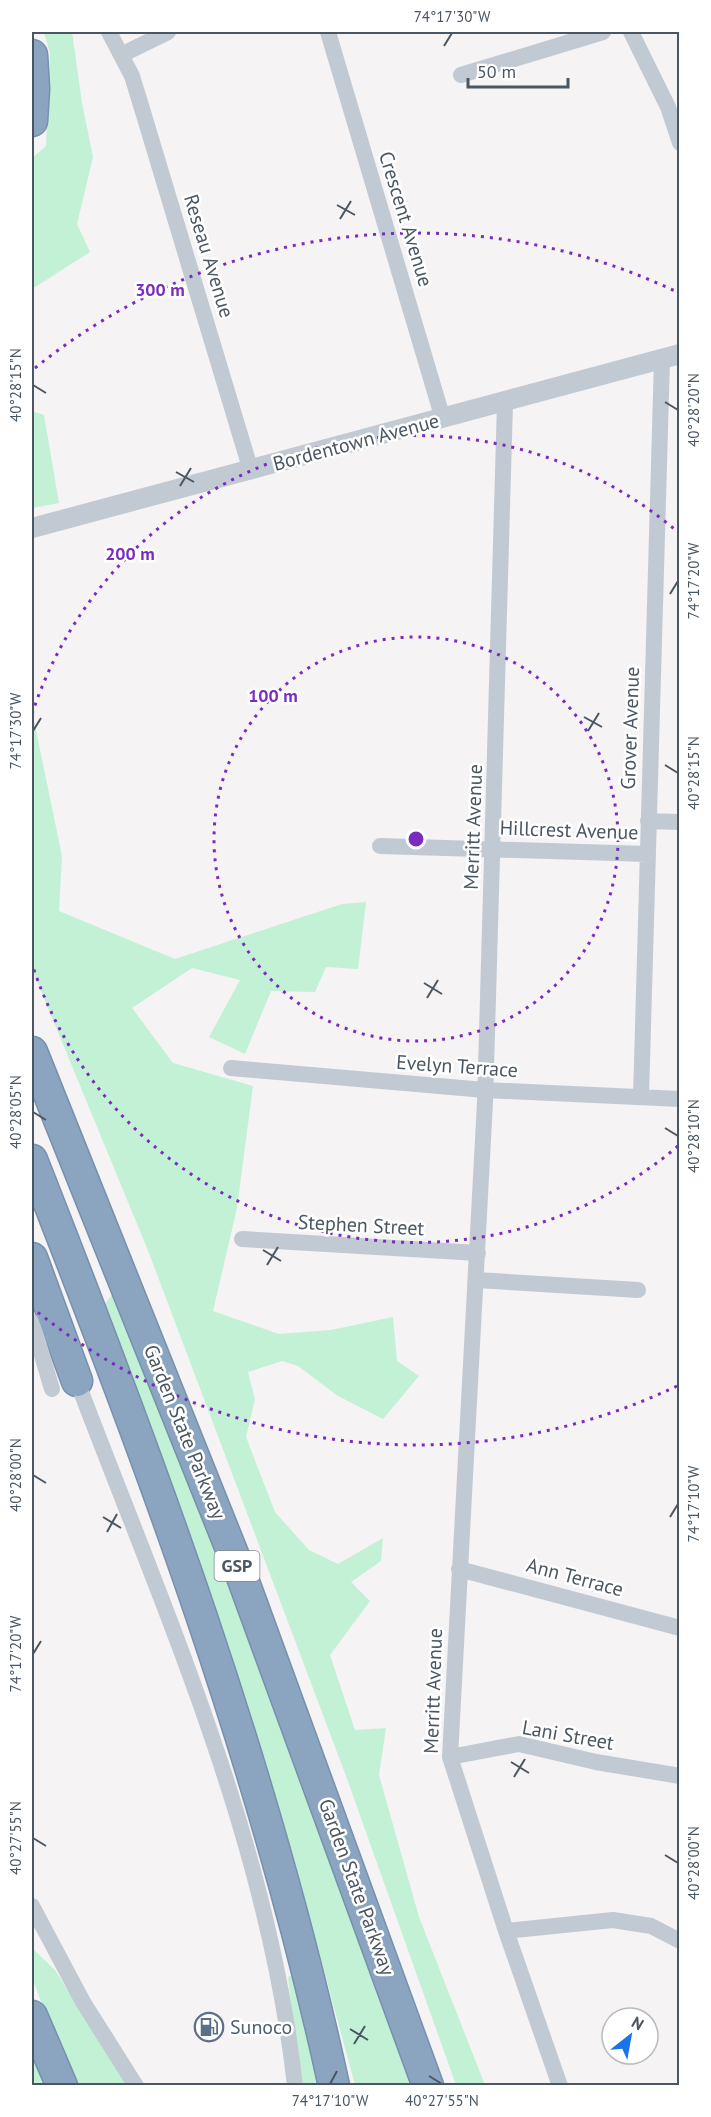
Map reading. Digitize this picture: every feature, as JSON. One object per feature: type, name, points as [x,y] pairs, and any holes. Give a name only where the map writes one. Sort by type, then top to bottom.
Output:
[{"type":"highway","points":[[32,54],[34,89],[32,121]]},
{"type":"highway","name":"Garden State Parkway","points":[[32,1053],[237,1564],[429,2085]]},
{"type":"highway","name":"GSP","points":[[32,1160],[164,1512],[238,1727],[283,1877],[334,2085]]},
{"type":"highway","points":[[32,1258],[64,1385]]},
{"type":"highway","points":[[32,2016],[62,2085]]},
{"type":"street","name":"Reseau Avenue","points":[[109,32],[132,76],[251,471]]},
{"type":"street","points":[[121,55],[168,32]]},
{"type":"street","name":"Crescent Avenue","points":[[328,32],[443,419]]},
{"type":"street","points":[[460,75],[603,32]]},
{"type":"street","points":[[631,32],[661,90],[680,143]]},
{"type":"street","name":"Bordentown Avenue","points":[[32,528],[671,357]]},
{"type":"street","name":"Grover Avenue","points":[[641,1097],[648,821],[671,357]]},
{"type":"street","name":"Merritt Avenue","points":[[505,403],[494,848],[485,1090],[477,1280],[450,1757],[506,1931],[560,2085]]},
{"type":"street","name":"Hillcrest Avenue","points":[[648,821],[680,822]]},
{"type":"street","name":"Hillcrest Avenue","points":[[380,846],[648,854]]},
{"type":"street","name":"Evelyn Terrace","points":[[231,1068],[485,1090],[680,1099]]},
{"type":"street","name":"Stephen Street","points":[[242,1239],[478,1253]]},
{"type":"street","points":[[477,1280],[638,1290]]},
{"type":"street","points":[[32,1322],[157,1582],[248,1850],[278,1970],[295,2085]]},
{"type":"street","name":"Ann Terrace","points":[[459,1569],[680,1628]]},
{"type":"street","name":"Lani Street","points":[[450,1757],[519,1744],[596,1762],[680,1776]]},
{"type":"street","points":[[32,1906],[83,2002],[136,2085]]},
{"type":"street","points":[[506,1931],[613,1920],[651,1926],[680,1941]]},
{"type":"green space","points":[[44,32],[72,32],[82,103],[93,157],[77,224],[90,252],[32,289],[32,158],[46,146],[50,53]]},
{"type":"green space","points":[[32,411],[44,415],[59,503],[32,508]]},
{"type":"green space","points":[[32,711],[62,856],[59,911],[175,959],[342,904],[366,902],[358,969],[326,967],[315,992],[271,991],[245,1054],[209,1037],[240,980],[192,968],[132,1008],[173,1063],[253,1086],[237,1208],[213,1311],[279,1334],[331,1330],[393,1317],[397,1361],[419,1376],[383,1419],[338,1396],[298,1366],[282,1361],[248,1372],[255,1399],[246,1437],[275,1512],[309,1550],[338,1564],[383,1538],[381,1561],[351,1582],[370,1601],[330,1655],[355,1730],[386,1728],[379,1775],[419,1917],[485,2085],[456,2085],[346,1776],[149,1253],[32,969]]},
{"type":"green space","points":[[113,1293],[246,1619],[413,2085],[355,2085],[289,1841],[198,1568],[102,1308]]},
{"type":"green space","points":[[32,1943],[34,1950],[55,1970],[127,2085],[78,2085],[52,2032],[32,1977]]},
{"type":"green space","points":[[297,1972],[321,2085],[300,2085],[288,1977]]},
{"type":"green space","points":[[32,2047],[48,2085],[32,2085]]},
{"type":"place","name":"Sunoco","points":[[209,2027]]}]
